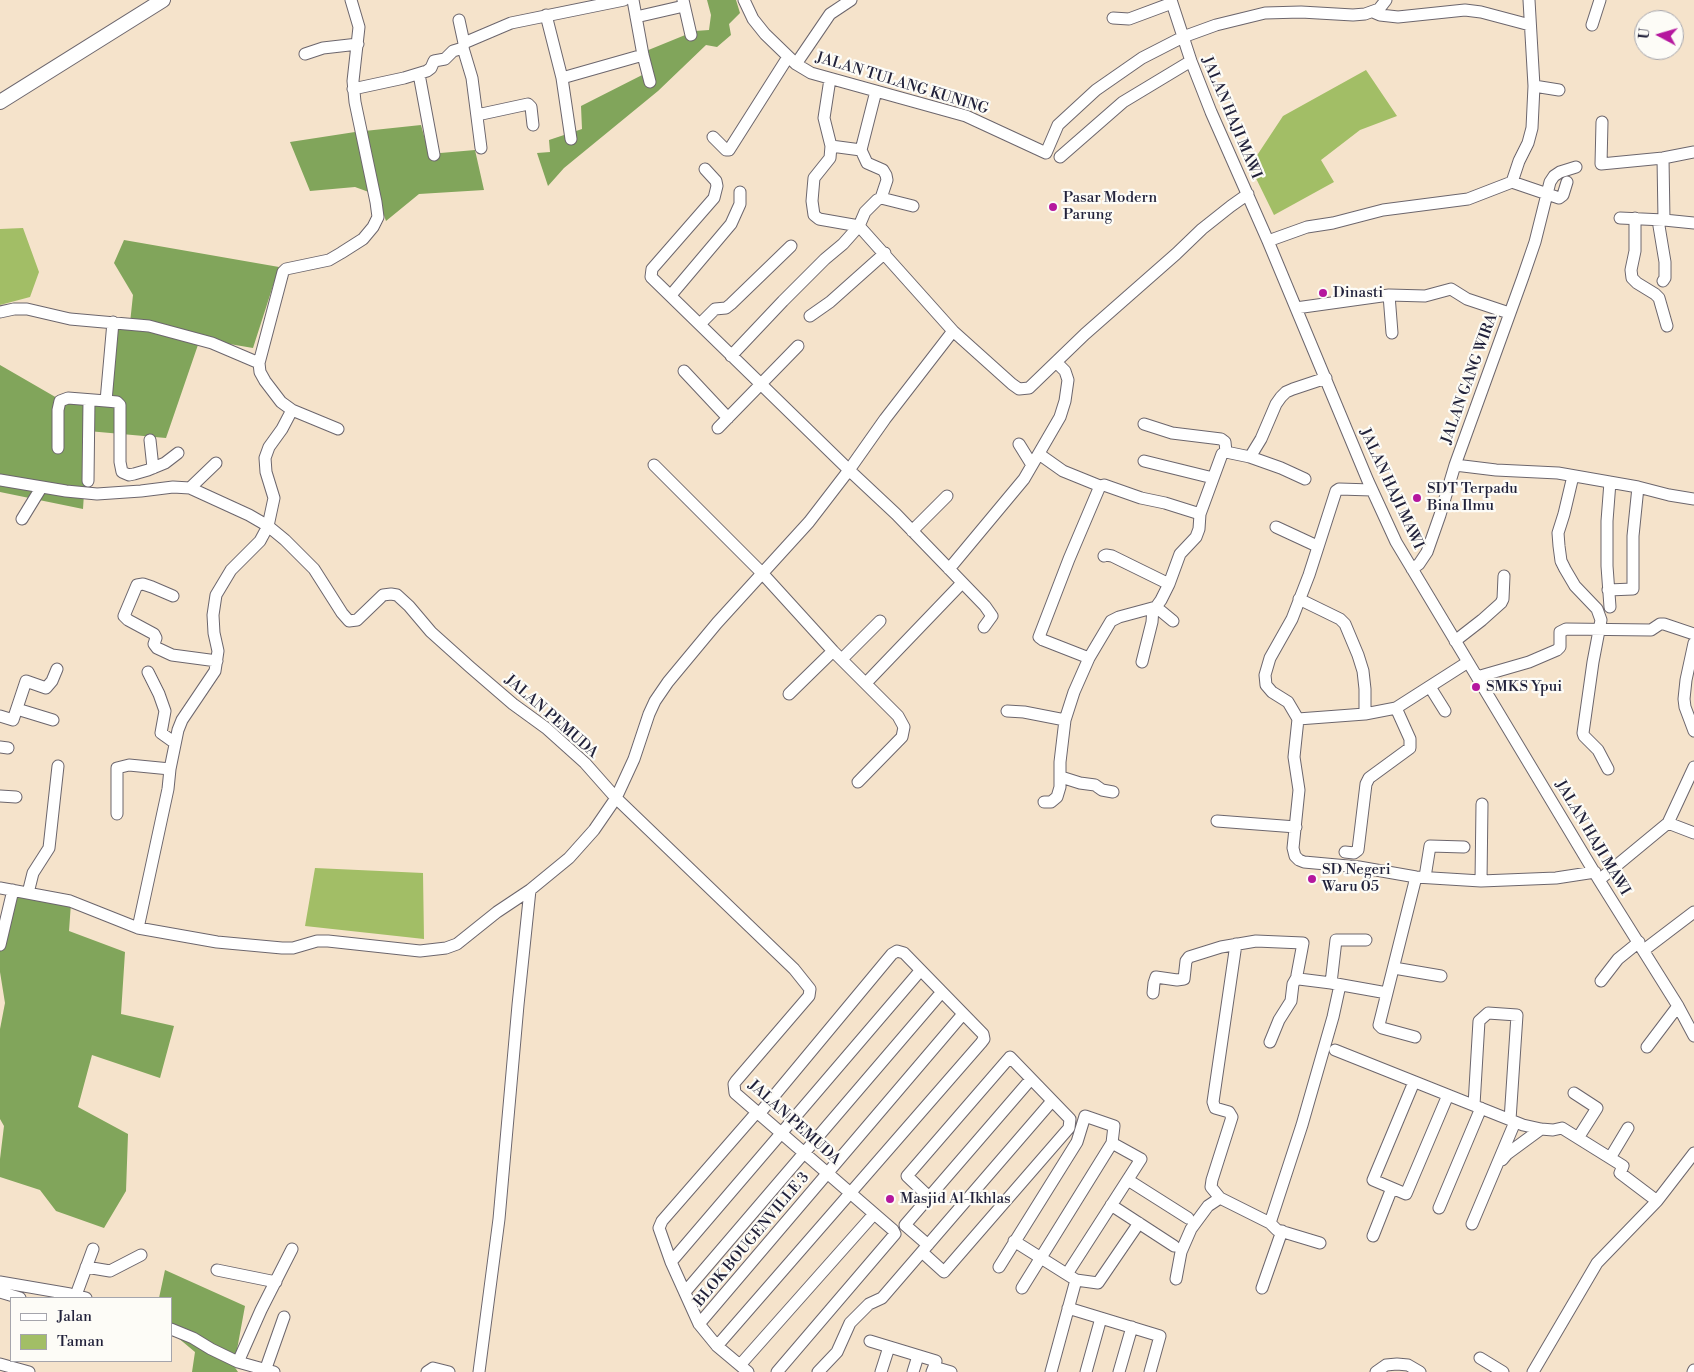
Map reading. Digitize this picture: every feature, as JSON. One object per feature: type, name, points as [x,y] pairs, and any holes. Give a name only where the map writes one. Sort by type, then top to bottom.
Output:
[{"type":"main road","points":[[0,102],[147,4],[163,0]]},
{"type":"street","points":[[338,429],[292,410],[281,402],[260,372],[259,363],[283,272],[286,269],[329,260],[356,244],[376,223],[378,217],[356,114],[354,89],[359,27],[351,0]]},
{"type":"street","points":[[354,89],[429,70],[434,61],[445,59],[453,51],[511,23],[624,0]]},
{"type":"street","points":[[633,0],[650,82]]},
{"type":"street","name":"JALAN TULANG KUNING","points":[[744,0],[753,19],[792,61],[811,73],[966,116],[1046,152],[1058,126],[1096,90],[1142,58],[1183,36]]},
{"type":"street","points":[[713,137],[726,150],[729,150],[792,61],[830,14],[851,0]]},
{"type":"street","points":[[1183,36],[1216,25],[1265,13],[1301,12],[1353,15],[1373,12],[1382,6],[1386,0]]},
{"type":"street","points":[[1512,182],[1532,133],[1534,86],[1529,0]]},
{"type":"street","points":[[1592,25],[1600,0]]},
{"type":"street","points":[[1113,18],[1129,19],[1171,1]]},
{"type":"street","name":"JALAN HAJI MAWI","points":[[1171,1],[1191,61],[1211,112],[1248,194],[1372,490],[1396,542],[1597,876],[1642,946],[1694,1036]]},
{"type":"street","points":[[636,17],[684,3],[691,35]]},
{"type":"street","points":[[1373,12],[1380,15],[1398,16],[1465,10],[1481,12],[1530,25]]},
{"type":"street","points":[[546,15],[562,78],[571,139]]},
{"type":"street","points":[[460,20],[472,78],[481,148]]},
{"type":"street","points":[[306,54],[323,48],[358,44]]},
{"type":"street","points":[[562,78],[643,55]]},
{"type":"street","points":[[1060,157],[1123,102],[1191,61]]},
{"type":"street","points":[[419,74],[434,155]]},
{"type":"street","points":[[830,79],[824,118],[831,146],[830,158],[814,178],[812,201],[814,215],[819,219],[859,226],[953,331],[1007,381],[1019,389],[1025,390],[1032,386],[1202,229],[1248,194]]},
{"type":"street","points":[[1534,86],[1559,90]]},
{"type":"street","points":[[731,356],[825,259],[843,244],[859,226],[865,212],[881,198],[888,180],[886,175],[883,170],[867,163],[861,150],[876,91]]},
{"type":"street","points":[[477,115],[528,104],[531,107],[532,125]]},
{"type":"street","points":[[1602,122],[1602,164],[1662,158],[1694,152]]},
{"type":"street","points":[[831,146],[861,150]]},
{"type":"street","points":[[1662,158],[1661,220],[1665,278],[1663,281]]},
{"type":"street","name":"JALAN GANG WIRA","points":[[1412,569],[1420,564],[1440,515],[1455,464],[1535,242],[1546,194],[1554,176],[1576,167]]},
{"type":"street","points":[[705,169],[716,181],[717,186],[714,198],[651,270],[653,280],[671,295],[731,356],[912,531],[991,613],[991,620],[984,628]]},
{"type":"street","points":[[1268,241],[1307,227],[1333,223],[1383,210],[1468,199],[1512,182],[1546,194],[1561,197],[1567,182]]},
{"type":"street","points":[[671,295],[732,224],[740,204],[740,192]]},
{"type":"street","points":[[881,198],[913,206]]},
{"type":"street","points":[[1620,218],[1694,223]]},
{"type":"street","points":[[1635,218],[1635,251],[1631,270],[1632,278],[1659,298],[1667,326]]},
{"type":"street","points":[[700,324],[715,309],[726,308],[732,304],[791,246]]},
{"type":"street","points":[[810,316],[830,302],[885,253]]},
{"type":"street","points":[[1296,308],[1389,295],[1425,296],[1451,289],[1467,299],[1509,313]]},
{"type":"street","points":[[1389,295],[1392,333]]},
{"type":"street","points":[[0,312],[27,308],[65,318],[148,326],[212,343],[259,363]]},
{"type":"street","points":[[106,401],[113,322]]},
{"type":"street","points":[[0,888],[70,901],[138,928],[217,942],[294,948],[317,941],[328,941],[420,951],[446,948],[458,944],[506,906],[530,890],[576,851],[602,820],[616,798],[634,759],[649,714],[661,692],[712,629],[809,522],[849,470],[884,418],[953,331]]},
{"type":"street","points":[[718,428],[798,346]]},
{"type":"street","points":[[949,569],[1024,479],[1060,417],[1065,401],[1068,380],[1064,371],[1056,362]]},
{"type":"street","points":[[684,371],[728,418]]},
{"type":"street","points":[[1250,457],[1261,439],[1276,404],[1281,397],[1286,392],[1326,378]]},
{"type":"street","points":[[58,448],[58,410],[60,401],[68,398],[116,402],[120,405],[120,462],[122,472],[134,474],[153,468],[178,453]]},
{"type":"street","points":[[88,481],[89,400]]},
{"type":"street","points":[[138,928],[168,789],[175,743],[182,720],[210,680],[217,661],[218,651],[213,615],[216,595],[231,570],[260,541],[268,526],[274,498],[264,458],[292,410]]},
{"type":"street","points":[[1144,424],[1172,433],[1221,440],[1225,442],[1226,452]]},
{"type":"street","points":[[150,440],[153,468]]},
{"type":"street","points":[[1018,444],[1032,465]]},
{"type":"street","points":[[1142,662],[1155,608],[1169,584],[1180,554],[1196,537],[1200,514],[1222,454],[1226,452],[1250,457],[1281,468],[1305,480]]},
{"type":"street","points":[[1039,454],[1063,471],[1100,486],[1104,485],[1141,498],[1200,514]]},
{"type":"street","points":[[1144,461],[1213,478]]},
{"type":"street","points":[[190,488],[216,463]]},
{"type":"street","points":[[1455,464],[1496,470],[1558,473],[1694,499]]},
{"type":"street","points":[[654,465],[762,573],[833,651],[898,716],[903,724],[902,737],[858,782]]},
{"type":"street","points":[[1573,476],[1558,533],[1561,561],[1575,586],[1598,609],[1601,620],[1583,732],[1584,736],[1598,750],[1608,769]]},
{"type":"street","name":"JALAN PEMUDA","points":[[0,480],[41,488],[97,494],[173,487],[190,488],[222,501],[268,526],[297,551],[314,569],[349,621],[357,620],[383,595],[397,595],[431,632],[470,667],[513,704],[546,728],[585,763],[616,798],[794,970],[810,989],[809,996],[734,1084],[736,1093],[893,1230],[895,1234],[777,1372]]},
{"type":"street","points":[[1610,482],[1607,521],[1610,607]]},
{"type":"street","points":[[1090,658],[1039,637],[1100,486]]},
{"type":"street","points":[[1608,590],[1633,589],[1633,536],[1638,487]]},
{"type":"street","points":[[22,519],[41,488]]},
{"type":"street","points":[[1372,490],[1337,489],[1309,575],[1288,628],[1270,658],[1265,675],[1266,685],[1272,692],[1288,702],[1298,719],[1294,757],[1299,790],[1294,852],[1299,860],[1421,877],[1481,881],[1597,876],[1668,823],[1694,767]]},
{"type":"street","points":[[912,531],[947,496]]},
{"type":"street","points":[[1276,527],[1317,546]]},
{"type":"street","points":[[1104,556],[1112,556],[1169,584]]},
{"type":"street","points":[[1455,641],[1501,604],[1504,576]]},
{"type":"street","points":[[866,683],[962,583]]},
{"type":"street","points":[[174,596],[152,586],[137,585],[124,616],[154,634],[156,638],[154,644],[157,648],[172,655],[217,661]]},
{"type":"street","points":[[1299,598],[1340,619],[1345,624],[1358,655],[1362,671],[1365,689],[1365,714]]},
{"type":"street","points":[[1044,802],[1051,802],[1057,797],[1061,776],[1060,762],[1065,720],[1074,692],[1090,658],[1111,622],[1119,617],[1155,608],[1173,620]]},
{"type":"street","points":[[842,659],[880,621]]},
{"type":"street","points":[[1476,677],[1529,662],[1557,650],[1560,647],[1560,632],[1566,629],[1651,630],[1660,624],[1664,624],[1694,634]]},
{"type":"street","points":[[1694,643],[1685,707],[1694,731]]},
{"type":"street","points":[[789,694],[833,651]]},
{"type":"street","points":[[1298,719],[1365,714],[1396,708],[1468,662]]},
{"type":"street","points":[[0,716],[13,720],[26,682],[46,688],[52,681],[56,669]]},
{"type":"street","points":[[148,672],[159,694],[165,712],[162,733],[175,743]]},
{"type":"street","points":[[1430,687],[1444,711]]},
{"type":"street","points":[[1345,852],[1354,853],[1358,850],[1365,789],[1369,778],[1410,748],[1410,739],[1396,708]]},
{"type":"street","points":[[17,709],[53,720]]},
{"type":"street","points":[[1007,711],[1065,720]]},
{"type":"street","points":[[117,814],[118,768],[129,765],[170,769]]},
{"type":"street","points":[[28,893],[33,873],[49,848],[58,766]]},
{"type":"street","points":[[1061,776],[1113,792]]},
{"type":"street","points":[[0,796],[16,797]]},
{"type":"street","points":[[1481,881],[1482,804]]},
{"type":"street","points":[[1217,821],[1296,826]]},
{"type":"street","points":[[1668,823],[1694,833]]},
{"type":"street","points":[[1415,1037],[1380,1027],[1410,894],[1421,877],[1430,846],[1464,847]]},
{"type":"street","points":[[0,945],[13,890]]},
{"type":"street","points":[[479,1372],[499,1219],[530,890]]},
{"type":"street","points":[[506,906],[526,917]]},
{"type":"street","points":[[1601,981],[1618,959],[1642,946],[1694,912]]},
{"type":"street","points":[[1270,1223],[1302,1125],[1333,1017],[1336,984],[1336,940],[1366,940]]},
{"type":"street","points":[[1153,993],[1156,977],[1184,979],[1186,961],[1189,957],[1236,944],[1256,941],[1303,943],[1291,1001],[1279,1020],[1270,1042]]},
{"type":"street","points":[[1236,944],[1213,1102],[1215,1108],[1229,1112],[1232,1117],[1211,1184],[1213,1191],[1220,1198],[1270,1223],[1277,1230],[1320,1243]]},
{"type":"street","points":[[717,1346],[984,1039],[983,1034],[904,953],[897,951],[892,954],[758,1113],[660,1224],[660,1232],[671,1262],[699,1324],[717,1346],[744,1369],[874,1214]]},
{"type":"street","points":[[1394,968],[1441,976]]},
{"type":"street","points":[[671,1262],[920,970]]},
{"type":"street","points":[[1297,977],[1299,979],[1387,994]]},
{"type":"street","points":[[685,1292],[803,1152],[942,993]]},
{"type":"street","points":[[1647,1048],[1678,1006]]},
{"type":"street","points":[[1439,1208],[1478,1107],[1479,1021],[1488,1013],[1517,1015],[1512,1121],[1495,1169],[1472,1224]]},
{"type":"street","name":"BLOK BOUGENVILLE 3","points":[[699,1324],[963,1014]]},
{"type":"street","points":[[1335,1050],[1512,1121],[1541,1129],[1553,1130],[1562,1128],[1572,1138],[1657,1201]]},
{"type":"street","points":[[929,1197],[907,1176],[1010,1056],[1070,1119],[1069,1128],[944,1272],[905,1225],[1031,1079]]},
{"type":"street","points":[[1414,1082],[1373,1180],[1406,1194],[1448,1095]]},
{"type":"street","points":[[1572,1138],[1598,1108],[1574,1093]]},
{"type":"street","points":[[818,1372],[837,1352],[850,1323],[869,1304],[882,1298],[1052,1101]]},
{"type":"street","points":[[999,1267],[1077,1142],[1085,1116],[1114,1126],[1112,1143],[1022,1288]]},
{"type":"street","points":[[1610,1158],[1628,1128]]},
{"type":"street","points":[[1495,1169],[1507,1154],[1541,1129]]},
{"type":"street","points":[[1572,1138],[1623,1166],[1620,1173]]},
{"type":"street","points":[[1051,1372],[1068,1308],[1071,1277],[1141,1159],[1112,1143]]},
{"type":"street","points":[[1533,1372],[1597,1263],[1657,1201],[1694,1153]]},
{"type":"street","points":[[1128,1180],[1188,1218]]},
{"type":"street","points":[[1373,1236],[1392,1188]]},
{"type":"street","points":[[1176,1279],[1181,1252],[1191,1229],[1208,1206],[1220,1198]]},
{"type":"street","points":[[1112,1205],[1174,1246]]},
{"type":"street","points":[[1014,1241],[1071,1277],[1098,1283],[1139,1223]]},
{"type":"street","points":[[1262,1288],[1282,1231]]},
{"type":"street","points":[[0,1285],[81,1297],[86,1267],[93,1249]]},
{"type":"street","points":[[238,1362],[261,1310],[292,1249]]},
{"type":"street","points":[[86,1267],[110,1271],[141,1255]]},
{"type":"street","points":[[217,1270],[276,1282]]},
{"type":"street","points":[[0,1285],[18,1297]]},
{"type":"street","points":[[1068,1308],[1160,1336],[1150,1372]]},
{"type":"street","points":[[172,1329],[193,1338],[238,1362],[270,1370],[284,1317]]},
{"type":"street","points":[[1086,1372],[1101,1318]]},
{"type":"street","points":[[1119,1372],[1132,1327]]},
{"type":"street","points":[[870,1341],[936,1361],[933,1370],[951,1372]]},
{"type":"street","points":[[881,1372],[889,1347]]},
{"type":"street","points":[[913,1372],[918,1356]]},
{"type":"street","points":[[1480,1358],[1503,1372]]},
{"type":"street","points":[[7,1364],[29,1372]]},
{"type":"street","points":[[1376,1372],[1386,1365],[1397,1364],[1408,1365],[1420,1372]]},
{"type":"street","points":[[427,1372],[433,1368],[449,1372]]},
{"type":"green space","points":[[707,0],[736,0],[740,13],[729,24],[731,35],[717,47],[706,45],[658,91],[564,168],[548,186],[537,153],[550,152],[549,140],[582,129],[581,106],[652,70],[646,51],[695,31],[709,30],[711,15]]},
{"type":"green space","points":[[1366,70],[1397,116],[1360,130],[1321,160],[1334,182],[1274,215],[1250,166],[1283,116]]},
{"type":"green space","points":[[421,125],[429,154],[475,150],[484,190],[419,194],[386,221],[377,195],[355,187],[310,191],[290,142],[355,132]]},
{"type":"green space","points":[[23,228],[39,272],[30,297],[0,305],[0,229]]},
{"type":"green space","points":[[124,240],[279,267],[253,348],[200,339],[166,438],[88,431],[83,509],[0,492],[0,365],[64,402],[104,400],[113,321],[130,323],[133,295],[114,263]]},
{"type":"green space","points":[[315,868],[423,873],[424,939],[305,926]]},
{"type":"green space","points":[[9,891],[71,903],[69,931],[125,952],[121,1014],[174,1026],[160,1078],[92,1055],[78,1107],[128,1134],[126,1191],[104,1228],[56,1211],[40,1190],[0,1177],[4,1126],[0,1119],[0,1029],[5,1003],[0,972],[0,928]]},
{"type":"green space","points":[[165,1270],[245,1306],[234,1366],[238,1372],[192,1372],[195,1352],[172,1333],[172,1297],[159,1297]]},
{"type":"place","name":"Pasar Modern Parung","points":[[1053,207]]},
{"type":"place","name":"Dinasti","points":[[1323,293]]},
{"type":"place","name":"SDT Terpadu Bina Ilmu","points":[[1417,498]]},
{"type":"place","name":"SMKS Ypui","points":[[1476,687]]},
{"type":"place","name":"SD Negeri Waru 05","points":[[1312,879]]},
{"type":"place","name":"Masjid Al-Ikhlas","points":[[890,1199]]}]
